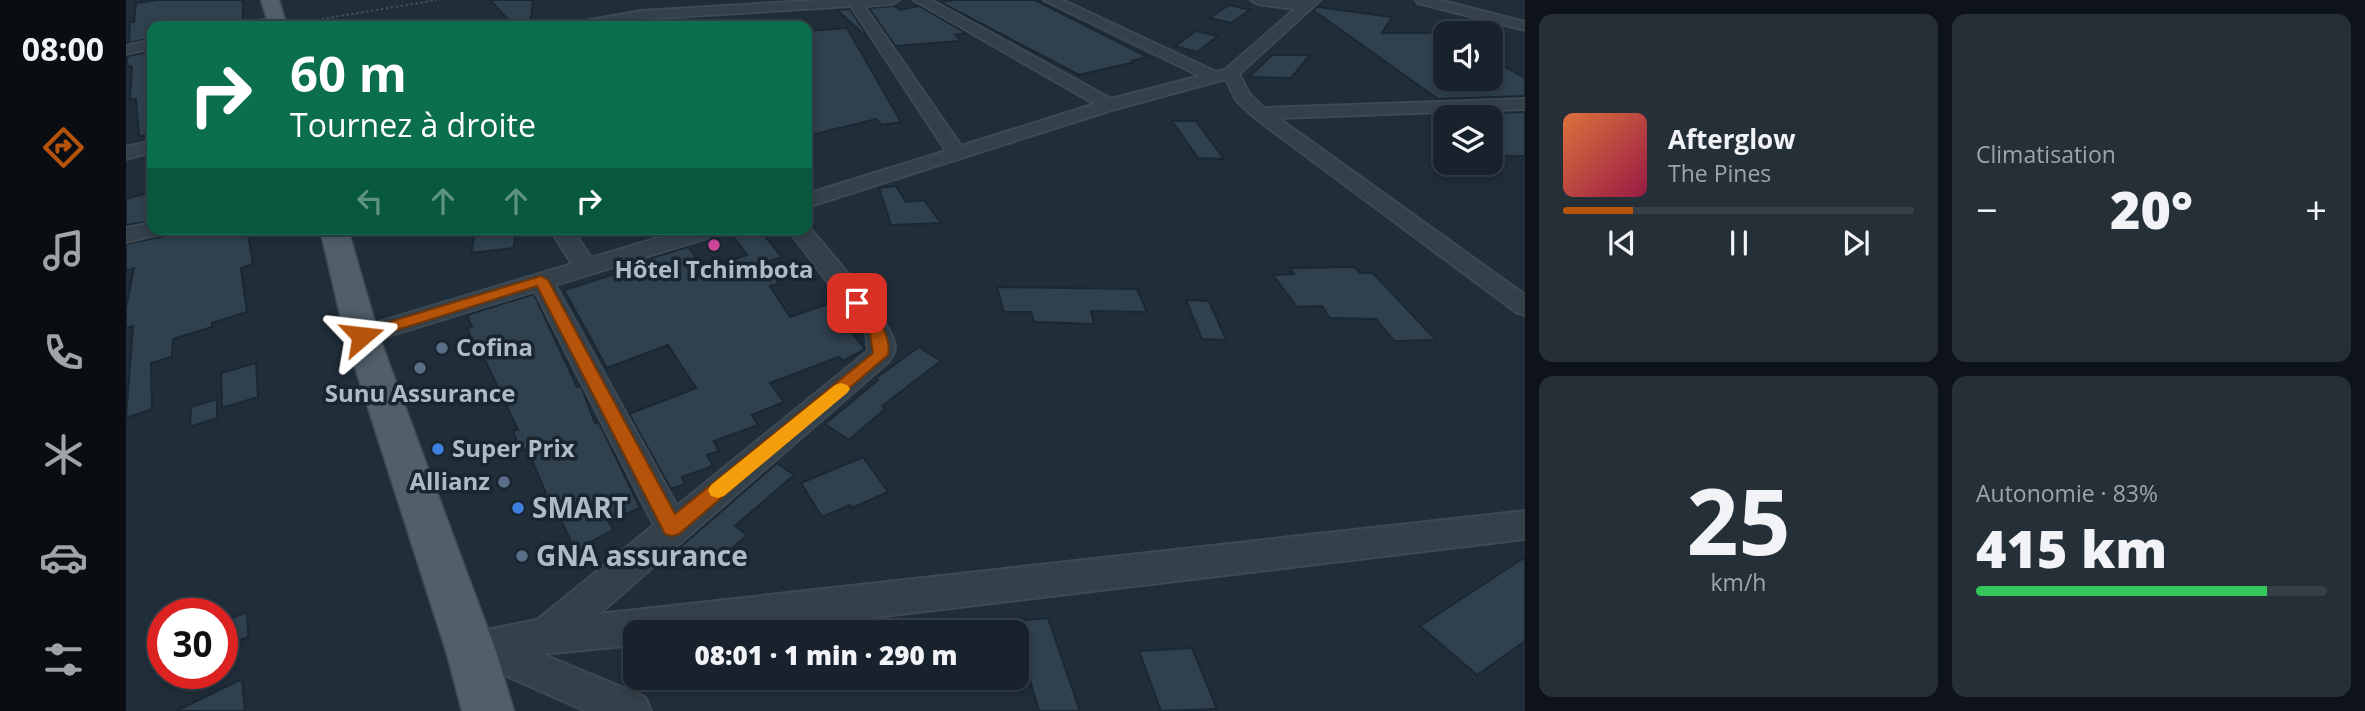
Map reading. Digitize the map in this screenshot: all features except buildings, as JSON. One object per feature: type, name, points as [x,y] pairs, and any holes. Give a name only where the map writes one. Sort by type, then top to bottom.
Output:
[{"type":"main road","points":[[270,0],[277,21]]},
{"type":"main road","points":[[336,235],[362,336],[479,650],[488,711]]},
{"type":"street","points":[[609,21],[641,15],[892,0]]},
{"type":"street","points":[[921,0],[1109,105]]},
{"type":"street","points":[[1051,0],[1223,75],[1260,113],[1525,307]]},
{"type":"street","points":[[1258,0],[1309,3]]},
{"type":"street","points":[[1423,0],[1525,26]]},
{"type":"street","points":[[855,3],[957,153]]},
{"type":"street","points":[[812,199],[1109,105],[1223,75],[1309,3]]},
{"type":"street","points":[[738,9],[742,21]]},
{"type":"street","points":[[126,50],[147,45]]},
{"type":"street","points":[[1260,113],[1525,104]]},
{"type":"street","points":[[126,153],[147,147]]},
{"type":"street","points":[[126,235],[147,230]]},
{"type":"street","points":[[565,235],[586,268]]},
{"type":"street","points":[[362,336],[693,235]]},
{"type":"street","points":[[547,636],[880,355],[882,346],[878,332],[804,235]]},
{"type":"street","points":[[541,280],[672,528]]},
{"type":"street","points":[[479,650],[547,636],[692,622],[1525,525]]},
{"type":"street","points":[[479,650],[631,711]]},
{"type":"path","points":[[298,21],[436,0]]},
{"type":"slow traffic","points":[[718,490],[841,389]]},
{"type":"place","name":"Hôtel Tchimbota","points":[[714,245]]},
{"type":"place","name":"Cofina","points":[[442,348]]},
{"type":"place","name":"Sunu Assurance","points":[[420,368]]},
{"type":"place","name":"Super Prix","points":[[438,449]]},
{"type":"place","name":"Allianz","points":[[504,482]]},
{"type":"place","name":"SMART","points":[[518,508]]},
{"type":"place","name":"GNA assurance","points":[[522,556]]},
{"type":"route","points":[[362,336],[541,280],[672,528],[880,355],[882,346],[878,332],[857,303]]}]
